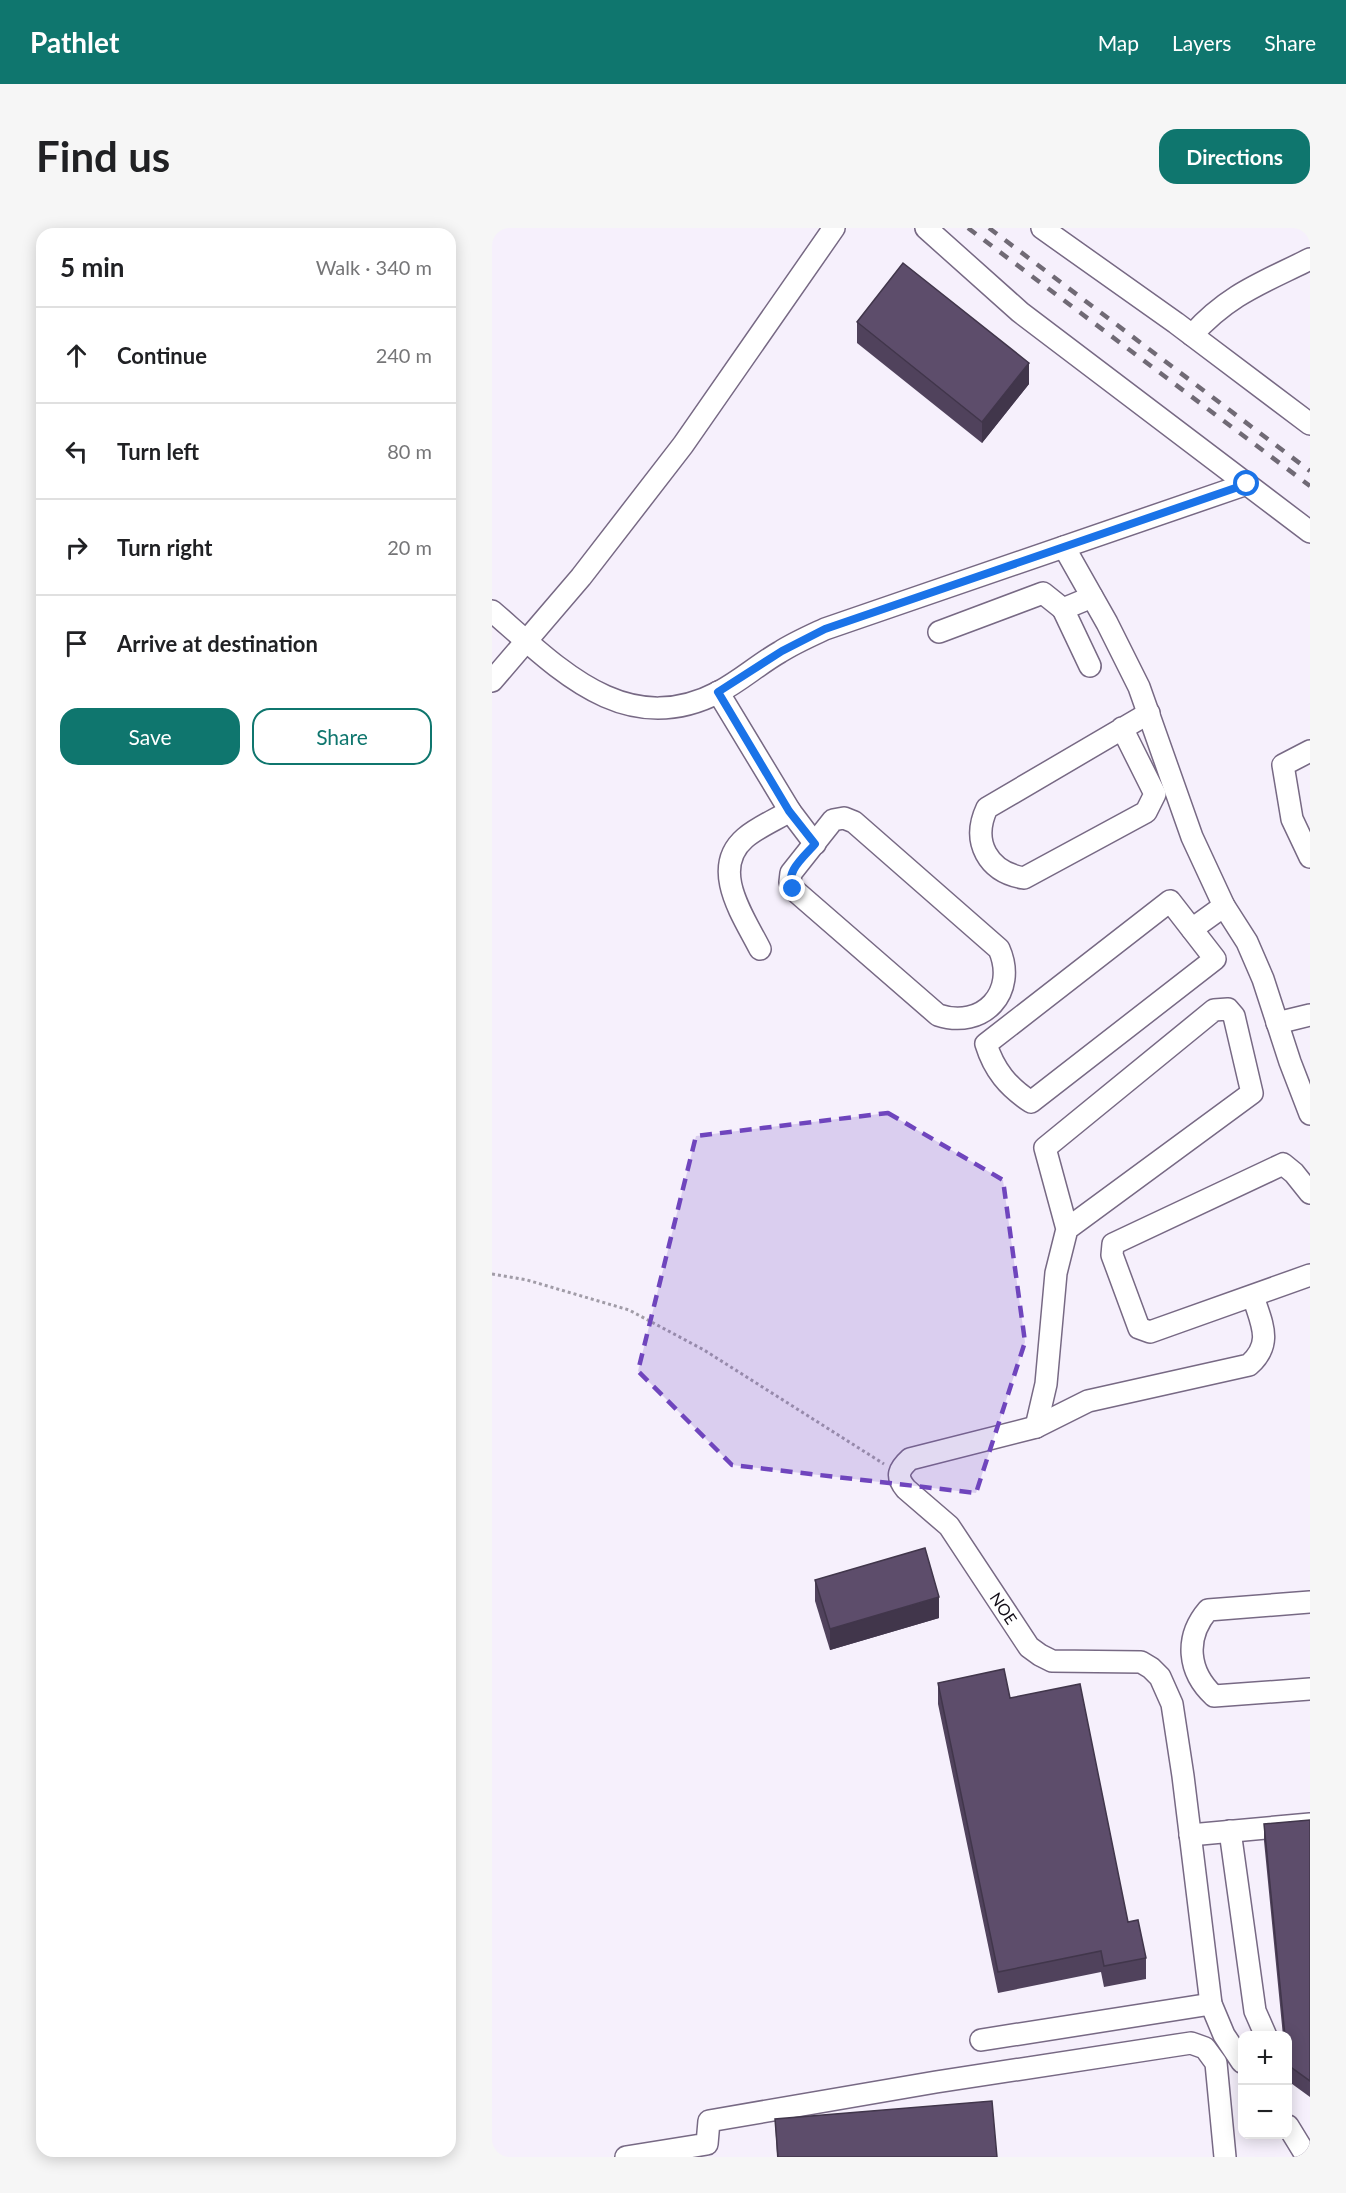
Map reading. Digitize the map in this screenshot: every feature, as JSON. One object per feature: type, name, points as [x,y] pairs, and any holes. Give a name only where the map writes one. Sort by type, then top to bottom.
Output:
[{"type":"street","points":[[492,681],[581,577],[683,445],[834,228]]},
{"type":"street","points":[[926,228],[1020,312],[1310,532]]},
{"type":"street","points":[[1042,228],[1192,335],[1310,424]]},
{"type":"street","points":[[1192,335],[1215,312],[1245,291],[1310,259]]},
{"type":"street","points":[[492,611],[589,690],[615,702],[649,709],[685,705],[718,692],[782,651],[825,629],[1247,484]]},
{"type":"street","points":[[1064,547],[1139,687],[1192,837],[1224,906],[1246,942],[1263,979],[1310,1114]]},
{"type":"street","points":[[939,632],[1043,593],[1063,609],[1090,666]]},
{"type":"street","points":[[1063,609],[1092,597]]},
{"type":"street","points":[[718,692],[789,811],[815,844]]},
{"type":"street","points":[[1122,728],[1155,794],[1146,812],[1024,878],[998,868],[986,853],[981,835],[983,817],[987,808],[1122,728],[1149,713]]},
{"type":"street","points":[[1310,751],[1282,765],[1292,819],[1310,857]]},
{"type":"street","points":[[760,949],[731,891],[729,874],[733,853],[745,838],[789,811]]},
{"type":"street","points":[[844,818],[854,822],[999,949],[1003,957],[1005,975],[1001,993],[988,1009],[969,1018],[948,1018],[938,1015],[793,889],[790,882],[791,873],[815,844],[833,820],[844,818]]},
{"type":"street","points":[[1170,901],[1192,929],[1215,959],[1031,1102],[1001,1076],[986,1044],[1170,901]]},
{"type":"street","points":[[1192,929],[1224,906]]},
{"type":"street","points":[[1036,1427],[1047,1384],[1056,1273],[1067,1229],[1045,1148],[1214,1010],[1228,1009],[1234,1016],[1252,1093],[1067,1229]]},
{"type":"street","points":[[1277,1023],[1310,1015]]},
{"type":"street","points":[[1310,1193],[1283,1164],[1113,1244],[1112,1255],[1139,1328],[1150,1332],[1310,1275]]},
{"type":"street","points":[[898,1473],[910,1459],[1036,1427],[1088,1401],[1249,1365],[1258,1357],[1264,1345],[1263,1331],[1253,1296]]},
{"type":"street","name":"NOE","points":[[898,1473],[900,1482],[906,1489],[949,1526],[1029,1647],[1052,1661],[1140,1662],[1151,1668],[1166,1688],[1172,1704],[1211,2004],[1224,2034],[1238,2056]]},
{"type":"street","points":[[1310,1602],[1208,1610],[1193,1635],[1191,1654],[1201,1682],[1215,1696],[1310,1689]]},
{"type":"street","points":[[1166,1688],[1193,1664]]},
{"type":"street","points":[[1190,1835],[1310,1824]]},
{"type":"street","points":[[1230,1831],[1255,2011],[1264,2031]]},
{"type":"street","points":[[981,2040],[1211,2004]]},
{"type":"street","points":[[626,2157],[707,2144],[709,2121],[936,2082],[1191,2043],[1205,2048],[1216,2063],[1225,2157]]},
{"type":"street","points":[[1292,2134],[1307,2157]]},
{"type":"path","points":[[492,1274],[527,1280],[628,1310],[704,1350],[898,1473]]},
{"type":"highlighted area","points":[[888,1113],[1003,1180],[1025,1342],[976,1493],[732,1465],[638,1371],[696,1136]]},
{"type":"building","points":[[903,263],[1029,363],[982,422],[857,322]]},
{"type":"building","points":[[925,1548],[939,1597],[830,1629],[815,1580]]},
{"type":"building","points":[[1004,1669],[1010,1698],[1080,1684],[1128,1922],[1138,1920],[1146,1958],[1104,1966],[1101,1951],[998,1972],[938,1683]]},
{"type":"building","points":[[1310,1820],[1310,2081],[1292,2068],[1292,2031],[1285,2031],[1264,1824]]},
{"type":"building","points":[[992,2101],[997,2157],[778,2157],[775,2119]]},
{"type":"railway","points":[[968,228],[1310,486]]},
{"type":"railway","points":[[989,228],[1310,471]]},
{"type":"route","points":[[793,889],[790,882],[791,873],[815,844],[789,811],[718,692],[782,651],[825,629],[1247,484]]}]
